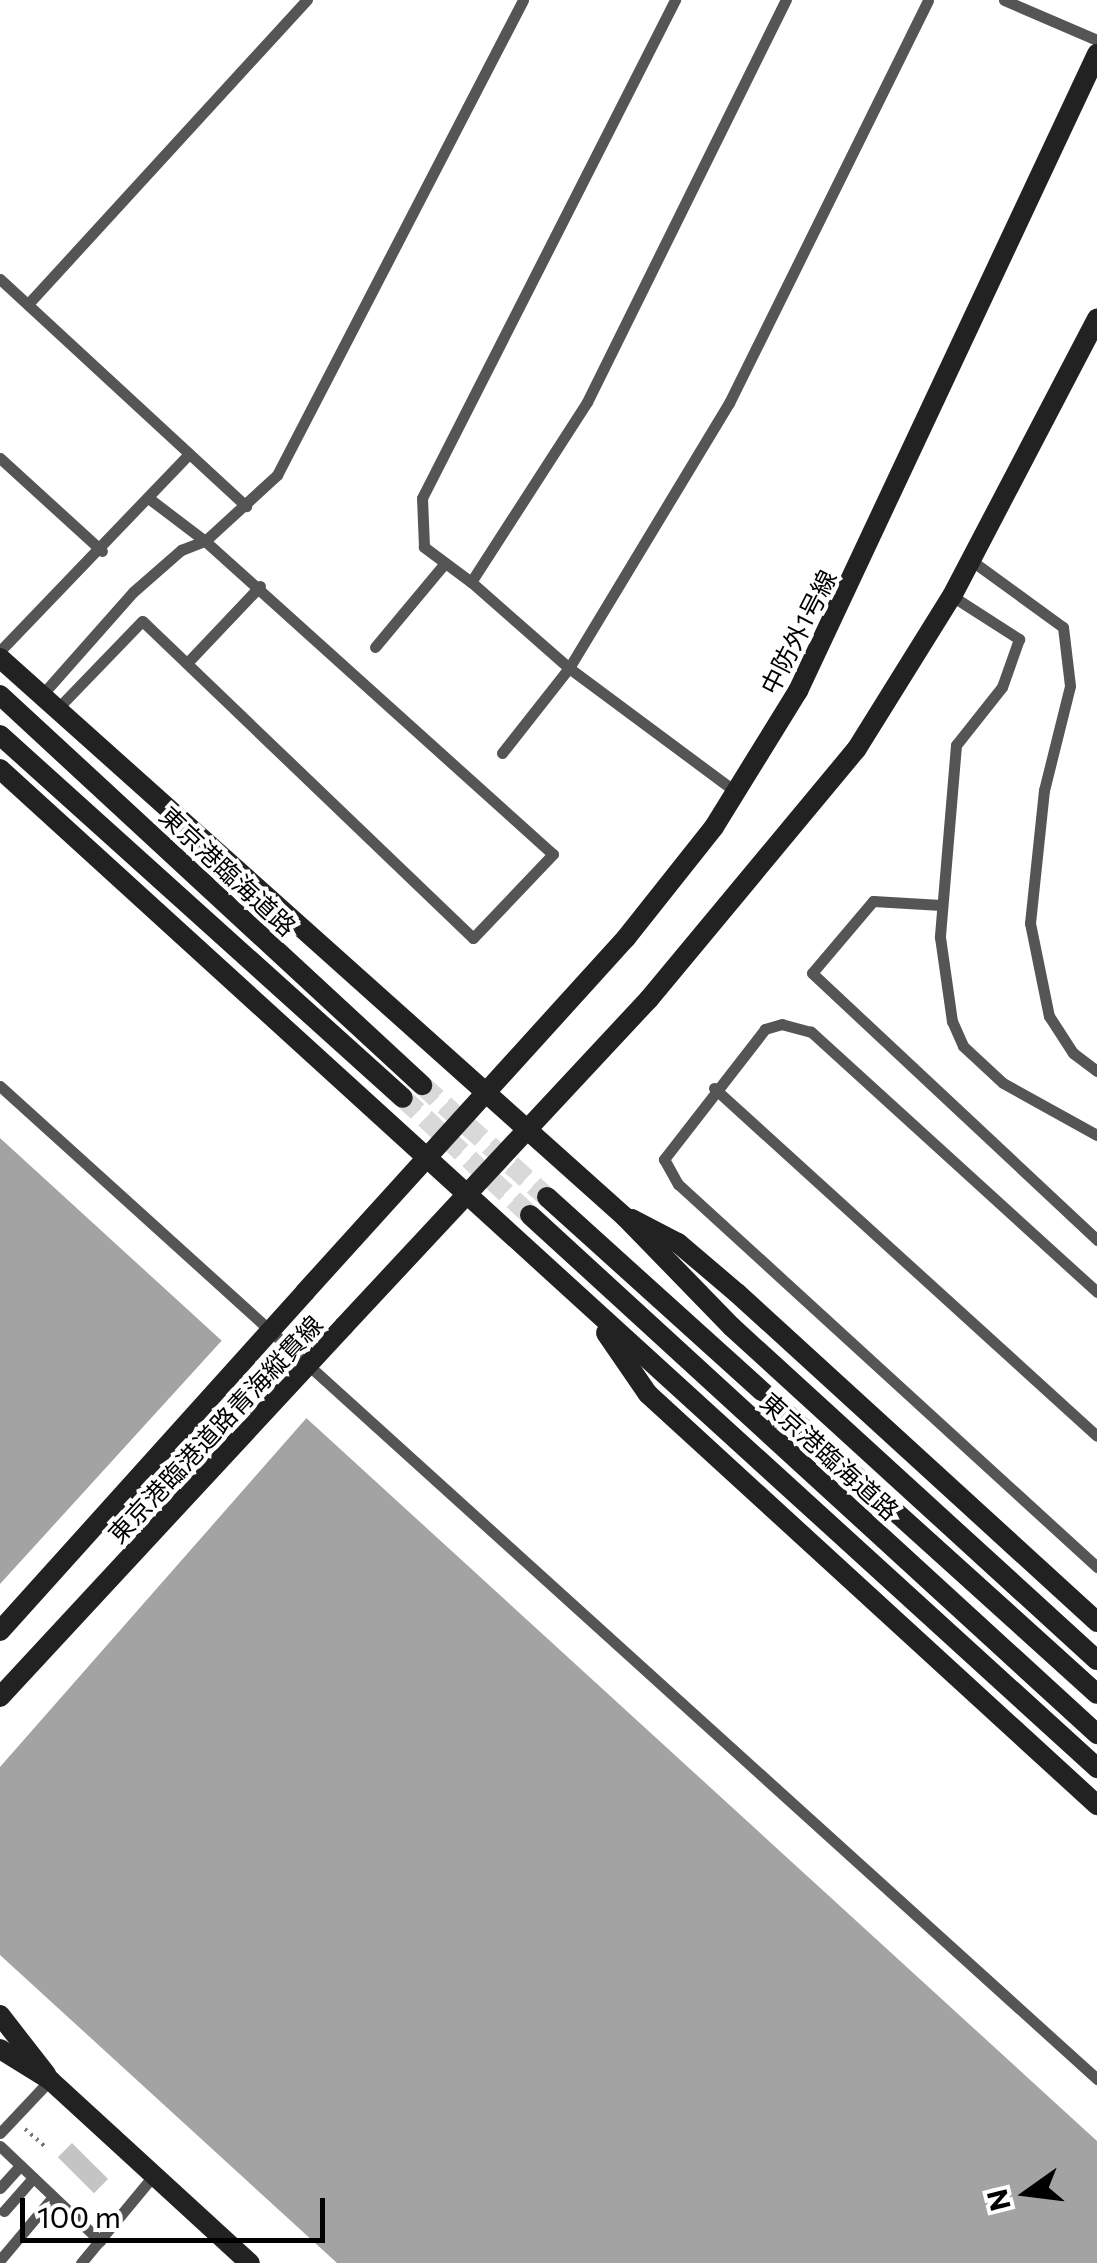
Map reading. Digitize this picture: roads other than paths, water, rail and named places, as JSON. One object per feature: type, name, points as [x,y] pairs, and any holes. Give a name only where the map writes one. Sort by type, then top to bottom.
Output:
[{"type":"street","name":"中防外1号線","points":[[427,1159],[658,898],[736,792],[798,691],[1097,54]]},
{"type":"street","points":[[465,1193],[649,999],[846,762],[972,561],[1097,319]]},
{"type":"street","points":[[0,655],[625,1217],[732,1327],[1097,1660]]},
{"type":"street","name":"東京港臨海道路","points":[[0,694],[422,1085]]},
{"type":"street","name":"東京港臨海道路","points":[[0,735],[402,1098]]},
{"type":"street","points":[[0,769],[1097,1768]]},
{"type":"street","name":"東京港臨港道路青海縦貫線","points":[[0,1631],[427,1159]]},
{"type":"street","name":"東京港臨港道路青海縦貫線","points":[[0,1698],[465,1193]]},
{"type":"street","name":"東京港臨海道路","points":[[547,1197],[1097,1694]]},
{"type":"street","name":"東京港臨海道路","points":[[530,1215],[1097,1734]]},
{"type":"street","points":[[625,1217],[655,1228],[737,1293],[1097,1622]]},
{"type":"street","points":[[586,1303],[648,1394],[1097,1805]]},
{"type":"street","points":[[0,2016],[50,2080],[238,2259]]},
{"type":"street","points":[[0,2049],[50,2080]]},
{"type":"lane","points":[[28,304],[307,0]]},
{"type":"lane","points":[[49,703],[133,592],[181,550],[205,541],[277,475],[523,0]]},
{"type":"lane","points":[[675,0],[429,480],[419,526],[424,547],[471,582],[569,668],[736,792]]},
{"type":"lane","points":[[471,582],[587,402],[786,0]]},
{"type":"lane","points":[[502,753],[569,668],[730,403],[928,0]]},
{"type":"lane","points":[[1004,0],[1097,40]]},
{"type":"lane","points":[[0,279],[246,506]]},
{"type":"lane","points":[[0,655],[150,500],[189,454]]},
{"type":"lane","points":[[0,458],[102,551]]},
{"type":"lane","points":[[49,703],[142,621],[474,938],[553,854],[260,586],[150,500]]},
{"type":"lane","points":[[972,561],[1063,626],[1070,686],[1044,790],[1030,923],[1049,1016],[1073,1053],[1097,1071]]},
{"type":"lane","points":[[375,648],[445,562]]},
{"type":"lane","points":[[187,663],[260,586]]},
{"type":"lane","points":[[952,596],[1018,638],[1002,687],[956,745],[942,906],[952,1021],[963,1046],[1003,1084],[1097,1134]]},
{"type":"lane","points":[[942,906],[873,901],[812,974],[1097,1240]]},
{"type":"lane","points":[[1097,1292],[811,1032],[782,1024],[764,1028],[714,1088],[664,1158],[678,1184],[1097,1568]]},
{"type":"lane","points":[[0,1086],[1097,2080]]},
{"type":"lane","points":[[714,1088],[1097,1436]]},
{"type":"lane","points":[[0,2133],[50,2080]]},
{"type":"lane","points":[[2,2153],[100,2240]]},
{"type":"lane","points":[[0,2188],[20,2166]]},
{"type":"lane","points":[[81,2263],[153,2176]]},
{"type":"lane","points":[[4,2211],[32,2178]]},
{"type":"lane","points":[[0,2260],[52,2198]]},
{"type":"tunnel","points":[[422,1085],[547,1197]]},
{"type":"tunnel","points":[[403,1098],[530,1215]]}]
